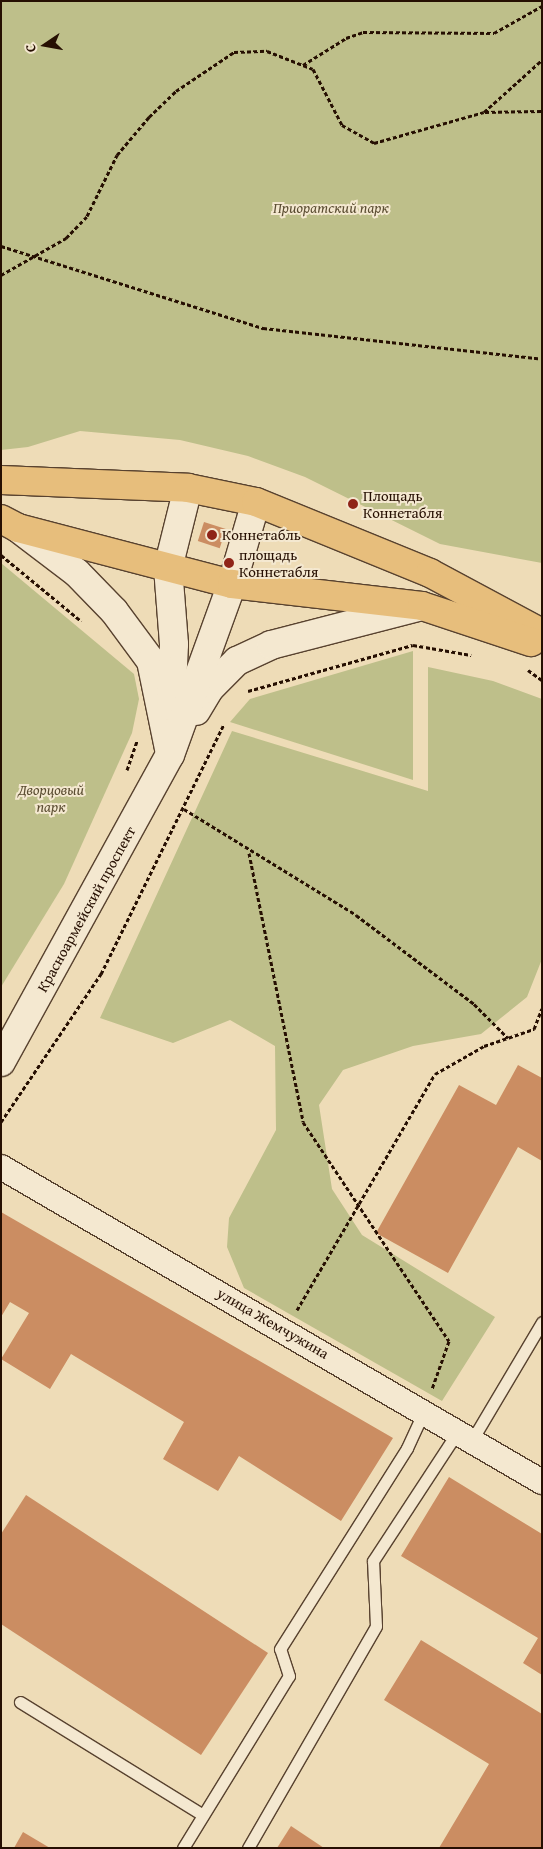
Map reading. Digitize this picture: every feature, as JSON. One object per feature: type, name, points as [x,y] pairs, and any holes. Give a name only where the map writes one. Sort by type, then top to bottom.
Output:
[{"type":"main road","points":[[1,480],[188,488],[256,502],[430,573],[542,633]]},
{"type":"main road","name":"Красноармейский проспект","points":[[170,755],[174,644],[168,568],[188,488]]},
{"type":"main road","name":"Красноармейский проспект","points":[[1,1062],[170,755],[232,584],[256,502]]},
{"type":"main road","points":[[10,524],[232,584],[422,606],[542,645]]},
{"type":"main road","points":[[10,524],[77,573],[114,611],[151,661],[166,718],[170,755]]},
{"type":"main road","points":[[170,755],[209,689],[237,661],[271,644],[422,606]]},
{"type":"street","name":"улица Жемчужина","points":[[1,1167],[286,1330],[542,1482]]},
{"type":"lane","points":[[248,1848],[376,1626],[373,1562],[465,1436],[542,1322]]},
{"type":"lane","points":[[183,1848],[289,1676],[280,1649],[407,1448],[424,1411]]},
{"type":"lane","points":[[20,1702],[204,1815]]},
{"type":"path","points":[[302,65],[346,38],[363,32],[494,33],[542,6]]},
{"type":"path","points":[[1,275],[66,238],[87,216],[117,155],[176,91],[234,52],[267,51],[313,69],[342,125],[374,144],[484,112],[542,111]]},
{"type":"path","points":[[484,112],[542,60]]},
{"type":"path","points":[[1,246],[263,328],[542,359]]},
{"type":"path","points":[[1,555],[84,624]]},
{"type":"path","points":[[243,693],[412,645],[477,656]]},
{"type":"path","points":[[522,667],[542,680]]},
{"type":"path","points":[[1,1122],[101,974],[229,716]]},
{"type":"path","points":[[184,809],[249,853],[356,914],[474,1004],[508,1038]]},
{"type":"path","points":[[249,853],[303,1122],[357,1208],[449,1341],[424,1411]]},
{"type":"path","points":[[286,1330],[435,1074],[484,1046],[534,1029],[542,1008]]},
{"type":"green space","name":"Приоратский парк","points":[[1,1],[542,1],[542,563],[440,544],[305,477],[248,456],[180,440],[80,431],[28,447],[1,450]]},
{"type":"green space","name":"Дворцовый парк","points":[[1,563],[134,674],[139,699],[132,733],[64,884],[1,987]]},
{"type":"green space","points":[[413,651],[413,780],[230,722],[250,699]]},
{"type":"green space","points":[[428,667],[493,681],[542,699],[542,959],[527,997],[481,1034],[413,1046],[343,1070],[319,1105],[332,1189],[362,1235],[495,1317],[442,1401],[244,1288],[227,1247],[229,1218],[276,1130],[275,1046],[230,1020],[173,1043],[100,1018],[232,731],[428,791]]},
{"type":"building","name":"Коннетабль","points":[[204,522],[226,529],[220,548],[198,541]]},
{"type":"building","points":[[518,1065],[542,1078],[542,1161],[518,1147],[448,1273],[376,1233],[459,1085],[496,1105]]},
{"type":"building","points":[[1,1212],[393,1438],[341,1521],[239,1456],[218,1491],[163,1459],[184,1422],[71,1354],[50,1389],[1,1359],[29,1313],[10,1302],[1,1317]]},
{"type":"building","points":[[449,1477],[542,1534],[542,1675],[523,1663],[538,1638],[401,1556]]},
{"type":"building","points":[[26,1495],[268,1653],[201,1755],[1,1624],[1,1534]]},
{"type":"building","points":[[421,1640],[542,1714],[542,1848],[439,1848],[489,1764],[384,1700]]},
{"type":"building","points":[[291,1826],[324,1848],[277,1848]]},
{"type":"building","points":[[23,1832],[50,1848],[14,1848]]},
{"type":"place","name":"Площадь Коннетабля","points":[[353,504]]},
{"type":"place","name":"Коннетабль","points":[[212,535]]},
{"type":"place","name":"площадь Коннетабля","points":[[229,563]]}]
